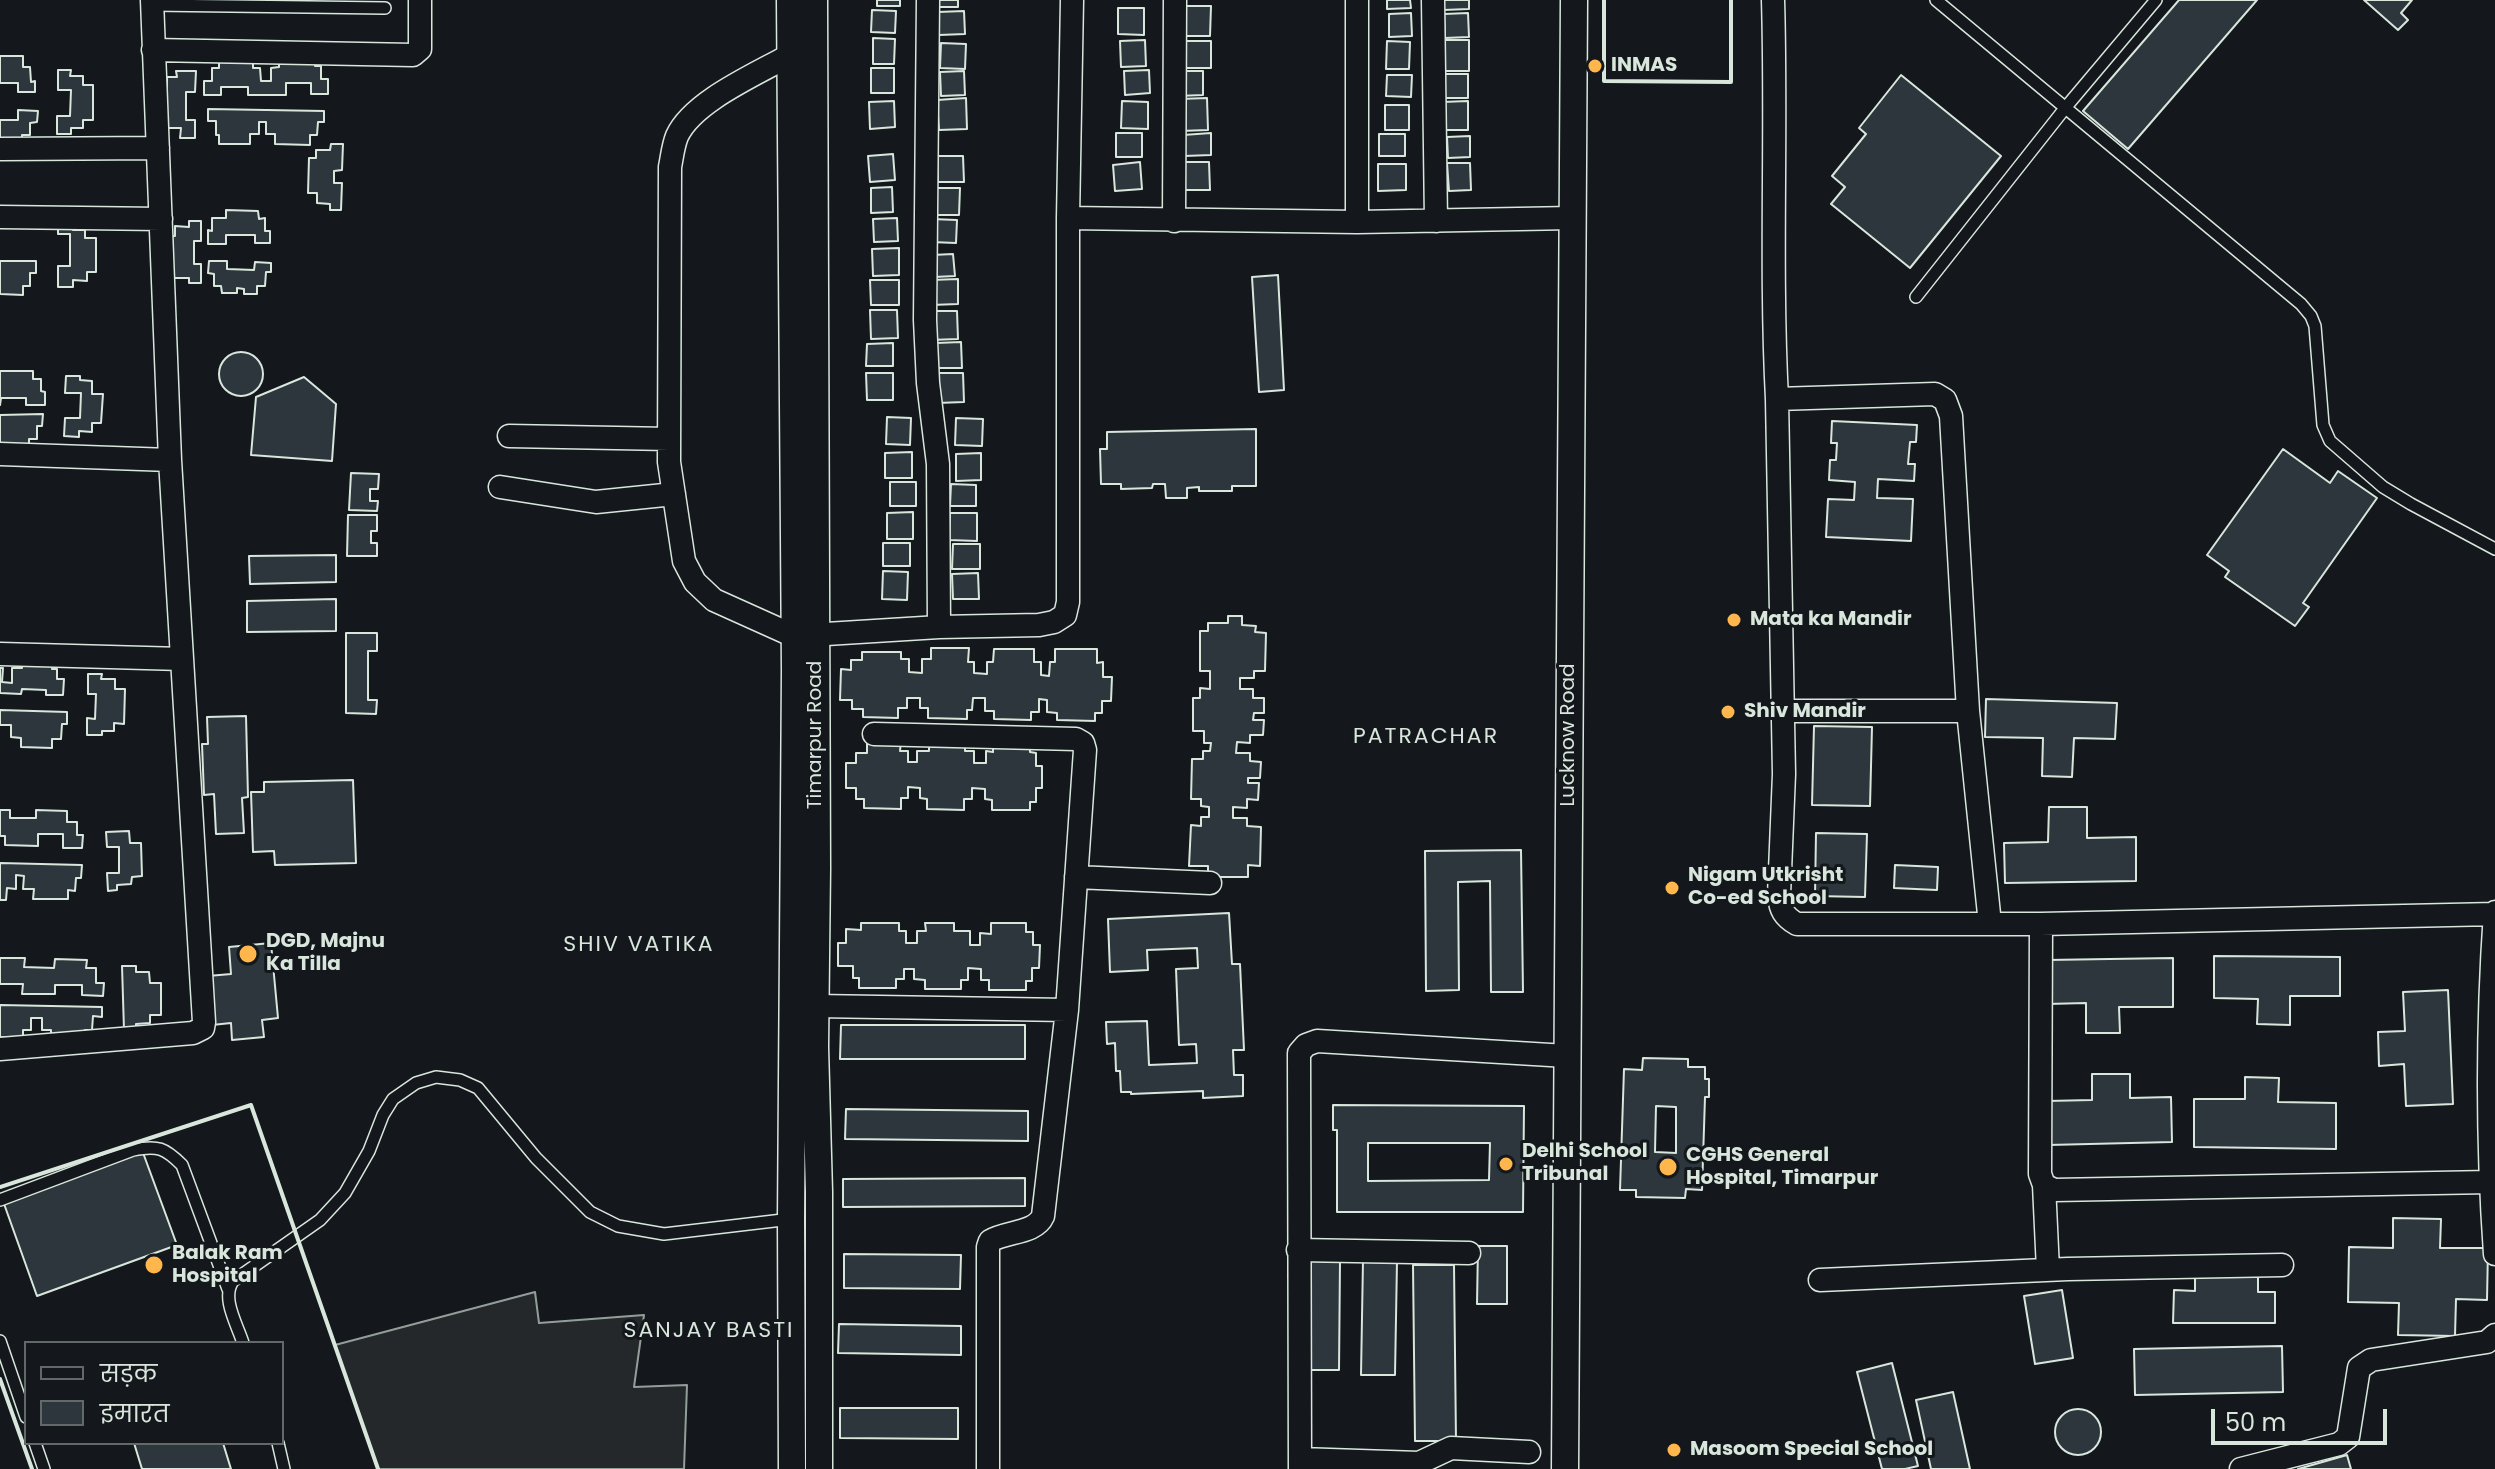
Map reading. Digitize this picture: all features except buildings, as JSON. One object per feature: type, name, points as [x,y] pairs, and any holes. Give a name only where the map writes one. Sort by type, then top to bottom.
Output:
[{"type":"street","points":[[153,50],[413,55],[420,49],[420,0]]},
{"type":"street","name":"Timarpur Road","points":[[790,0],[802,55],[805,636],[791,1219],[792,1469]]},
{"type":"street","name":"Timarpur Road","points":[[802,55],[814,0]]},
{"type":"street","points":[[928,0],[925,320],[928,383],[938,464],[939,627]]},
{"type":"street","points":[[802,55],[702,106],[677,135],[673,149],[670,167],[669,462],[684,561],[695,582],[714,600],[805,636],[1054,622],[1065,615],[1068,602],[1068,218],[1072,0]]},
{"type":"street","points":[[1174,221],[1175,0]]},
{"type":"street","points":[[1357,0],[1357,222]]},
{"type":"street","points":[[1433,0],[1436,221]]},
{"type":"street","name":"Lucknow Road","points":[[1565,1469],[1574,0]]},
{"type":"street","points":[[1773,0],[1776,97],[1774,337],[1784,774],[1779,895],[1780,906],[1787,919],[1797,924],[2041,924],[2495,913],[2490,1182],[2495,1254]]},
{"type":"street","points":[[0,1049],[193,1033],[203,1028],[204,1022],[170,460],[152,2]]},
{"type":"street","points":[[0,149],[158,148]]},
{"type":"street","points":[[0,217],[161,219]]},
{"type":"street","points":[[1068,218],[1357,222],[1572,218]]},
{"type":"street","points":[[1777,399],[1935,394],[1945,400],[1951,416],[1968,711],[1990,924]]},
{"type":"street","points":[[509,436],[669,439]]},
{"type":"street","points":[[0,454],[170,460]]},
{"type":"street","points":[[500,487],[596,502],[674,494]]},
{"type":"street","name":"Timarpur Road","points":[[805,636],[817,868],[819,1469]]},
{"type":"street","points":[[0,654],[182,659]]},
{"type":"street","points":[[1782,711],[1968,711]]},
{"type":"street","points":[[874,734],[1076,739],[1083,743],[1085,750],[1067,1010],[1043,1216],[1035,1226],[997,1237],[990,1241],[988,1247],[988,1469]]},
{"type":"street","points":[[1076,877],[1210,883]]},
{"type":"street","points":[[2041,924],[2040,1174],[2044,1185],[2048,1270]]},
{"type":"street","points":[[816,1006],[1067,1010]]},
{"type":"street","points":[[1529,1452],[1451,1448],[1419,1463],[1300,1464],[1297,1065],[1299,1053],[1306,1045],[1317,1041],[1567,1056]]},
{"type":"street","points":[[2044,1185],[2054,1190],[2490,1182]]},
{"type":"street","points":[[1298,1250],[1469,1253]]},
{"type":"street","points":[[1820,1280],[2048,1270],[2282,1265]]},
{"type":"street","points":[[2241,1469],[2339,1444],[2348,1437],[2362,1364],[2487,1342],[2495,1335]]},
{"type":"lane","points":[[1936,0],[2301,304],[2315,326],[2323,425],[2330,441],[2383,487],[2495,549]]},
{"type":"lane","points":[[1916,297],[2066,107],[2156,0]]},
{"type":"lane","points":[[152,2],[385,8]]},
{"type":"lane","points":[[228,1289],[233,1281],[320,1220],[345,1193],[393,1099],[416,1083],[436,1077],[460,1080],[478,1088],[536,1158],[590,1212],[618,1226],[664,1234],[791,1219],[819,1220]]},
{"type":"lane","points":[[0,1200],[133,1150],[156,1148],[168,1151],[182,1165],[228,1289],[242,1341]]},
{"type":"lane","points":[[0,1341],[24,1411]]},
{"type":"lane","points":[[36,1445],[44,1469]]},
{"type":"lane","points":[[278,1445],[284,1469]]},
{"type":"shaded area","points":[[535,1292],[539,1323],[644,1315],[634,1387],[687,1385],[684,1469],[378,1469],[335,1345]]},
{"type":"wall","points":[[1604,0],[1604,81],[1731,82],[1731,0]]},
{"type":"wall","points":[[0,1187],[251,1105],[378,1469]]},
{"type":"wall","points":[[0,1379],[32,1469]]},
{"type":"place","name":"INMAS","points":[[1595,66]]},
{"type":"place","name":"Mata ka Mandir","points":[[1734,620]]},
{"type":"place","name":"Shiv Mandir","points":[[1728,712]]},
{"type":"place","name":"Nigam Utkrisht Co-ed School","points":[[1672,888]]},
{"type":"place","name":"DGD, Majnu Ka Tilla","points":[[248,954]]},
{"type":"place","name":"Delhi School Tribunal","points":[[1506,1164]]},
{"type":"place","name":"CGHS General Hospital, Timarpur","points":[[1668,1167]]},
{"type":"place","name":"Balak Ram Hospital","points":[[154,1265]]},
{"type":"place","name":"Masoom Special School","points":[[1674,1450]]},
{"type":"district","name":"PATRACHAR","points":[[1426,737]]},
{"type":"district","name":"SHIV VATIKA","points":[[639,945]]},
{"type":"district","name":"SANJAY BASTI","points":[[709,1331]]}]
